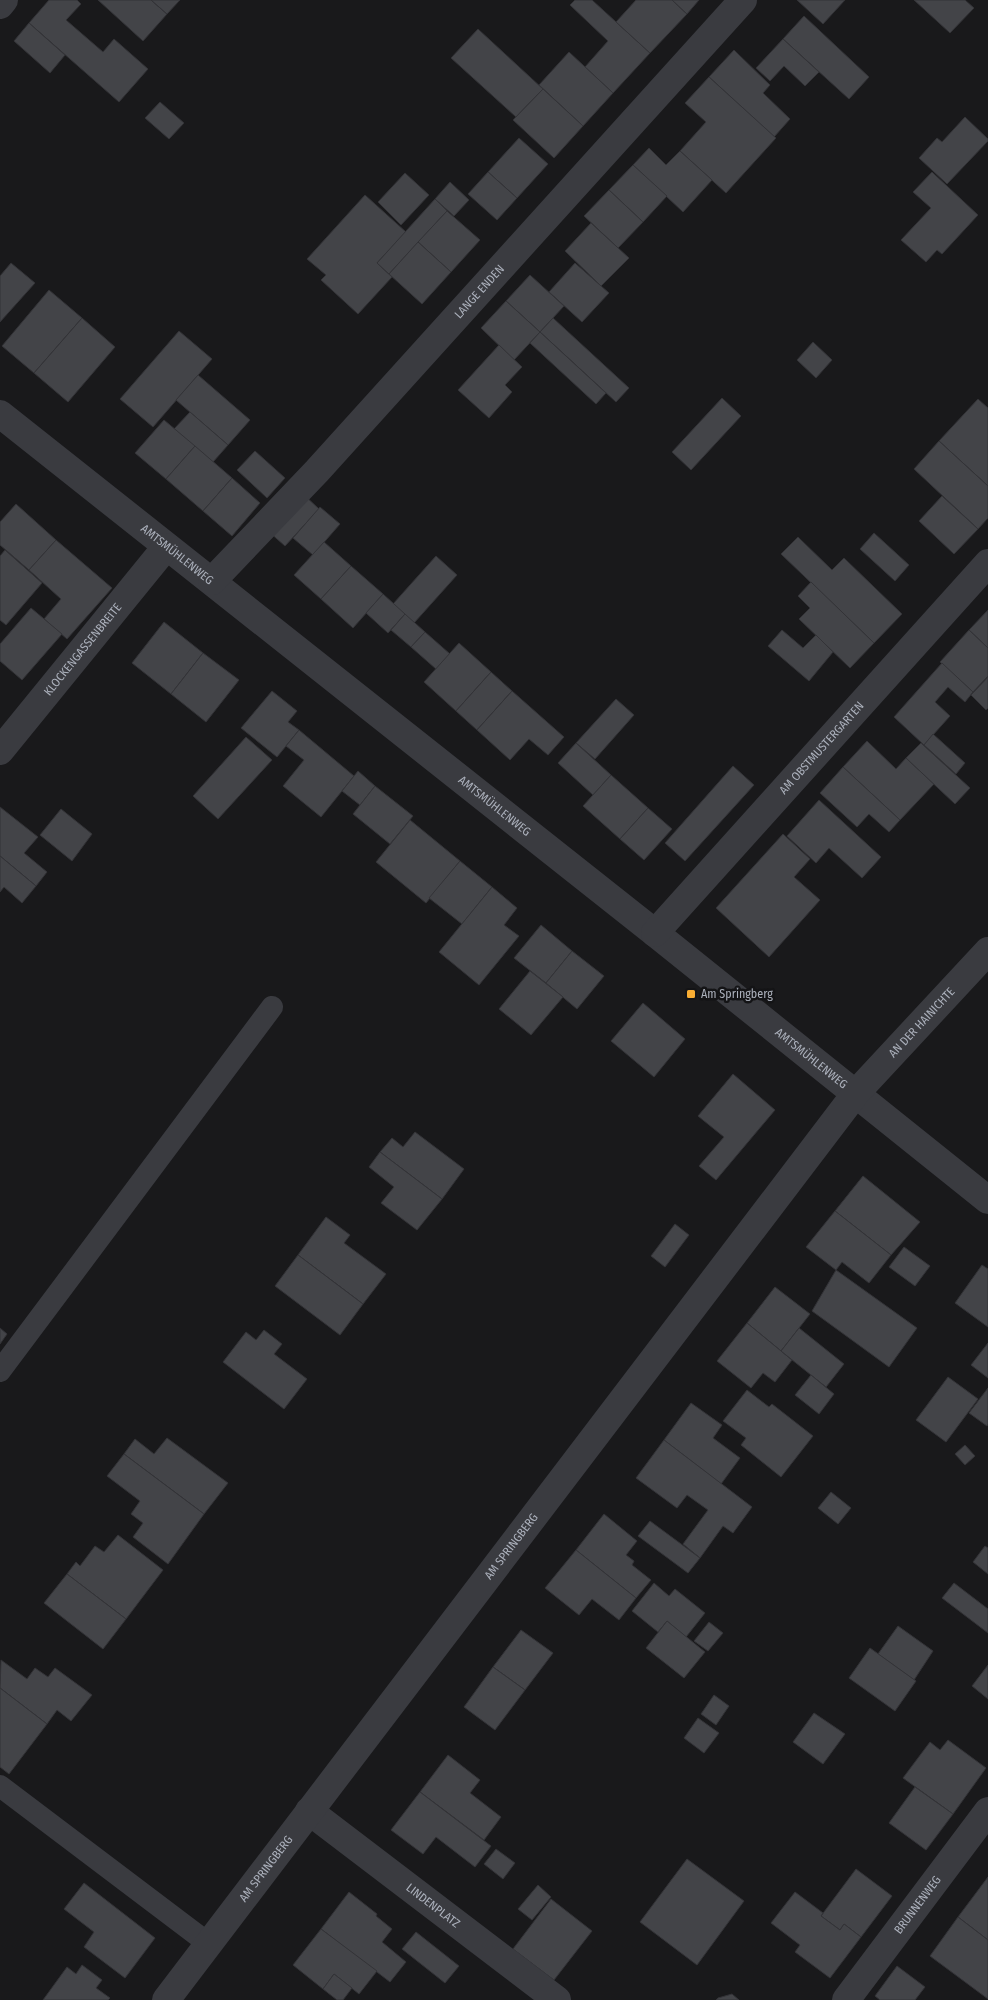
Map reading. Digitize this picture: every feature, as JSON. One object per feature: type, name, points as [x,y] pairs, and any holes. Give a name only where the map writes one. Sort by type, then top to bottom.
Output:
[{"type":"street","points":[[0,5],[4,0]]},
{"type":"street","name":"LANGE ENDEN","points":[[212,581],[317,471],[743,0]]},
{"type":"street","name":"AMTSMÜHLENWEG","points":[[0,414],[655,933],[988,1200]]},
{"type":"street","name":"KLOCKENGASSENBREITE","points":[[0,752],[166,547]]},
{"type":"street","name":"AM OBSTMUSTERGARTEN","points":[[655,933],[988,564]]},
{"type":"street","name":"AN DER HAINICHTE","points":[[856,1093],[988,951]]},
{"type":"street","name":"AM SPRINGBERG","points":[[166,2000],[308,1810],[856,1093]]},
{"type":"street","name":"LINDENPLATZ","points":[[308,1810],[557,2000]]},
{"type":"street","name":"BRUNNENWEG","points":[[846,2000],[988,1811]]},
{"type":"lane","points":[[0,1371],[272,1007]]},
{"type":"lane","points":[[0,1786],[209,1944]]},
{"type":"building","points":[[49,0],[77,0],[81,4],[66,20],[103,52],[114,39],[148,69],[119,102],[29,23]]},
{"type":"building","points":[[98,0],[151,0],[167,14],[143,41]]},
{"type":"building","points":[[151,0],[180,0],[167,14]]},
{"type":"building","points":[[575,0],[592,0],[650,53],[613,93],[585,67],[608,41],[570,5]]},
{"type":"building","points":[[636,0],[672,0],[687,14],[650,53],[616,22]]},
{"type":"building","points":[[672,0],[699,0],[687,14]]},
{"type":"building","points":[[797,0],[845,0],[823,24]]},
{"type":"building","points":[[914,0],[965,0],[974,8],[950,33]]},
{"type":"building","points":[[804,16],[869,77],[849,99],[783,39]]},
{"type":"building","points":[[29,23],[65,55],[50,73],[14,41]]},
{"type":"building","points":[[478,29],[543,89],[516,117],[451,58]]},
{"type":"building","points":[[783,39],[819,72],[805,86],[784,66],[770,81],[756,68]]},
{"type":"building","points":[[734,50],[770,85],[763,93],[790,119],[774,137],[709,77]]},
{"type":"building","points":[[569,52],[613,93],[583,126],[539,85]]},
{"type":"building","points":[[709,77],[776,138],[726,193],[680,151],[706,122],[685,103]]},
{"type":"building","points":[[543,89],[583,126],[554,158],[513,120]]},
{"type":"building","points":[[160,102],[184,123],[169,139],[145,118]]},
{"type":"building","points":[[965,117],[988,141],[947,184],[919,158],[937,138],[942,142]]},
{"type":"building","points":[[519,138],[548,164],[517,198],[488,172]]},
{"type":"building","points":[[649,148],[666,165],[680,151],[712,180],[683,212],[633,165]]},
{"type":"building","points":[[633,165],[667,196],[643,222],[609,190]]},
{"type":"building","points":[[488,172],[517,198],[497,220],[468,194]]},
{"type":"building","points":[[932,172],[978,215],[942,254],[937,250],[926,262],[901,240],[931,208],[913,192]]},
{"type":"building","points":[[405,173],[429,195],[401,225],[378,202]]},
{"type":"building","points":[[450,182],[469,200],[454,216],[435,199]]},
{"type":"building","points":[[609,190],[643,222],[618,248],[584,216]]},
{"type":"building","points":[[365,195],[406,232],[377,263],[392,277],[358,314],[321,280],[326,275],[307,259]]},
{"type":"building","points":[[435,199],[447,211],[389,274],[377,263]]},
{"type":"building","points":[[447,211],[480,240],[451,272],[418,242]]},
{"type":"building","points":[[591,223],[629,258],[601,286],[565,251]]},
{"type":"building","points":[[418,242],[451,272],[422,304],[389,274]]},
{"type":"building","points":[[11,263],[35,283],[0,322],[0,276]]},
{"type":"building","points":[[575,263],[609,293],[582,322],[549,292]]},
{"type":"building","points":[[530,275],[564,306],[540,332],[506,301]]},
{"type":"building","points":[[49,290],[82,318],[34,373],[2,346]]},
{"type":"building","points":[[506,301],[540,332],[514,360],[481,328]]},
{"type":"building","points":[[82,318],[115,347],[68,402],[34,373]]},
{"type":"building","points":[[553,318],[629,388],[616,402],[540,332]]},
{"type":"building","points":[[179,331],[212,359],[153,427],[120,399]]},
{"type":"building","points":[[540,332],[606,393],[596,404],[530,343]]},
{"type":"building","points":[[813,342],[832,360],[816,378],[797,360]]},
{"type":"building","points":[[499,345],[522,367],[505,385],[512,392],[489,418],[458,390]]},
{"type":"building","points":[[198,375],[250,420],[228,445],[176,400]]},
{"type":"building","points":[[722,398],[741,416],[691,470],[672,452]]},
{"type":"building","points":[[978,399],[988,408],[988,486],[939,441]]},
{"type":"building","points":[[190,412],[228,445],[213,462],[174,429]]},
{"type":"building","points":[[164,420],[195,446],[166,479],[135,453]]},
{"type":"building","points":[[939,441],[988,486],[988,518],[978,529],[914,469]]},
{"type":"building","points":[[195,446],[232,478],[203,511],[166,479]]},
{"type":"building","points":[[255,451],[285,478],[267,498],[237,470]]},
{"type":"building","points":[[232,478],[260,503],[232,536],[203,511]]},
{"type":"building","points":[[302,493],[319,509],[285,546],[268,531]]},
{"type":"building","points":[[942,496],[978,529],[954,554],[919,521]]},
{"type":"building","points":[[16,504],[56,540],[29,570],[0,545],[0,522]]},
{"type":"building","points":[[320,507],[340,524],[313,555],[293,538]]},
{"type":"building","points":[[874,533],[909,565],[895,581],[860,549]]},
{"type":"building","points":[[798,537],[832,570],[844,558],[902,614],[874,643],[781,554]]},
{"type":"building","points":[[56,540],[112,588],[67,639],[44,619],[61,599],[29,570]]},
{"type":"building","points":[[324,542],[351,566],[321,599],[294,575]]},
{"type":"building","points":[[5,550],[42,583],[6,625],[0,620],[0,556]]},
{"type":"building","points":[[436,556],[457,575],[414,623],[393,604]]},
{"type":"building","points":[[351,566],[383,594],[353,628],[321,599]]},
{"type":"building","points":[[811,582],[874,643],[850,668],[799,619],[810,608],[798,596]]},
{"type":"building","points":[[383,594],[405,614],[388,633],[366,613]]},
{"type":"building","points":[[31,608],[62,634],[22,680],[0,661],[0,644]]},
{"type":"building","points":[[988,610],[988,648],[969,630]]},
{"type":"building","points":[[405,614],[425,632],[411,647],[391,630]]},
{"type":"building","points":[[164,622],[203,653],[171,694],[132,663]]},
{"type":"building","points":[[782,630],[803,648],[816,635],[833,652],[809,681],[768,646]]},
{"type":"building","points":[[969,630],[988,648],[988,676],[973,692],[940,662]]},
{"type":"building","points":[[425,632],[450,654],[436,669],[411,647]]},
{"type":"building","points":[[459,643],[491,672],[456,711],[424,682]]},
{"type":"building","points":[[203,653],[239,680],[206,722],[171,694]]},
{"type":"building","points":[[942,663],[973,692],[965,702],[948,687],[935,702],[950,716],[924,745],[894,717]]},
{"type":"building","points":[[491,672],[512,691],[477,730],[456,711]]},
{"type":"building","points":[[988,677],[988,708],[986,710],[971,695]]},
{"type":"building","points":[[272,691],[297,711],[288,722],[299,730],[277,757],[241,728]]},
{"type":"building","points":[[512,691],[564,737],[548,755],[529,739],[510,760],[477,730]]},
{"type":"building","points":[[616,699],[634,715],[595,759],[576,743]]},
{"type":"building","points":[[299,730],[354,776],[321,817],[283,786],[304,760],[286,746]]},
{"type":"building","points":[[933,734],[965,763],[956,774],[924,745]]},
{"type":"building","points":[[246,737],[272,760],[218,819],[193,796]]},
{"type":"building","points":[[867,741],[896,769],[906,758],[934,784],[900,820],[843,767]]},
{"type":"building","points":[[576,743],[611,775],[593,795],[558,763]]},
{"type":"building","points":[[921,743],[970,788],[955,804],[906,758]]},
{"type":"building","points":[[733,766],[754,785],[685,861],[665,843]]},
{"type":"building","points":[[843,767],[900,820],[889,832],[869,814],[857,827],[820,793]]},
{"type":"building","points":[[358,771],[375,786],[360,805],[342,791]]},
{"type":"building","points":[[611,775],[648,808],[620,839],[583,806]]},
{"type":"building","points":[[375,786],[413,816],[390,844],[353,814]]},
{"type":"building","points":[[819,800],[881,857],[862,878],[829,848],[816,863],[787,836]]},
{"type":"building","points":[[0,807],[38,837],[24,853],[47,872],[36,886],[0,856]]},
{"type":"building","points":[[648,808],[672,829],[644,860],[620,839]]},
{"type":"building","points":[[61,809],[92,834],[72,861],[40,835]]},
{"type":"building","points":[[410,820],[460,861],[426,903],[376,862]]},
{"type":"building","points":[[783,834],[810,859],[794,877],[820,900],[769,957],[716,908]]},
{"type":"building","points":[[0,856],[36,886],[22,903],[4,887],[0,892]]},
{"type":"building","points":[[460,861],[492,887],[462,924],[429,898]]},
{"type":"building","points":[[492,887],[517,908],[504,925],[519,936],[479,985],[439,952]]},
{"type":"building","points":[[541,925],[572,951],[546,983],[514,958]]},
{"type":"building","points":[[572,951],[604,976],[577,1009],[546,983]]},
{"type":"building","points":[[530,971],[563,997],[531,1035],[499,1009]]},
{"type":"building","points":[[643,1003],[685,1039],[654,1077],[611,1041]]},
{"type":"building","points":[[733,1074],[775,1110],[716,1180],[699,1166],[724,1137],[698,1116]]},
{"type":"building","points":[[415,1132],[464,1169],[442,1199],[380,1152],[392,1138],[403,1147]]},
{"type":"building","points":[[380,1152],[442,1199],[417,1230],[381,1203],[394,1187],[369,1167]]},
{"type":"building","points":[[863,1176],[920,1222],[891,1255],[835,1211]]},
{"type":"building","points":[[835,1211],[891,1255],[869,1283],[842,1262],[836,1270],[806,1247]]},
{"type":"building","points":[[326,1217],[350,1235],[344,1243],[386,1274],[363,1304],[298,1255]]},
{"type":"building","points":[[675,1224],[689,1235],[665,1267],[651,1256]]},
{"type":"building","points":[[904,1247],[930,1266],[915,1286],[889,1267]]},
{"type":"building","points":[[298,1255],[363,1304],[340,1335],[275,1286]]},
{"type":"building","points":[[982,1265],[988,1269],[988,1327],[955,1303]]},
{"type":"building","points":[[836,1270],[917,1328],[889,1367],[812,1311]]},
{"type":"building","points":[[775,1287],[810,1314],[781,1351],[747,1323]]},
{"type":"building","points":[[747,1323],[792,1360],[775,1382],[763,1373],[751,1388],[717,1361]]},
{"type":"building","points":[[0,1328],[7,1334],[0,1344]]},
{"type":"building","points":[[799,1328],[844,1364],[826,1387],[781,1351]]},
{"type":"building","points":[[264,1330],[282,1344],[274,1354],[307,1379],[284,1409],[223,1362],[246,1332],[256,1340]]},
{"type":"building","points":[[988,1343],[988,1378],[971,1365]]},
{"type":"building","points":[[811,1375],[834,1394],[819,1414],[795,1395]]},
{"type":"building","points":[[948,1377],[978,1399],[946,1442],[916,1420]]},
{"type":"building","points":[[988,1388],[988,1424],[987,1426],[969,1413]]},
{"type":"building","points":[[747,1390],[769,1407],[772,1404],[813,1436],[781,1477],[741,1445],[746,1438],[723,1421]]},
{"type":"building","points":[[691,1403],[722,1425],[713,1438],[740,1458],[721,1484],[664,1440]]},
{"type":"building","points":[[167,1438],[228,1483],[204,1514],[124,1454],[135,1439],[154,1454]]},
{"type":"building","points":[[664,1440],[752,1507],[733,1533],[723,1526],[700,1558],[683,1544],[708,1510],[687,1495],[677,1508],[636,1478]]},
{"type":"building","points":[[965,1445],[975,1456],[965,1465],[955,1454]]},
{"type":"building","points":[[124,1454],[204,1514],[168,1564],[133,1537],[143,1523],[131,1514],[140,1501],[107,1476]]},
{"type":"building","points":[[831,1492],[851,1508],[838,1524],[818,1508]]},
{"type":"building","points":[[604,1514],[637,1541],[626,1555],[634,1561],[632,1565],[651,1580],[636,1598],[576,1550]]},
{"type":"building","points":[[650,1521],[700,1558],[688,1573],[638,1536]]},
{"type":"building","points":[[118,1535],[163,1570],[126,1619],[67,1574],[76,1562],[80,1566],[95,1546],[104,1552]]},
{"type":"building","points":[[985,1546],[988,1548],[988,1574],[973,1562]]},
{"type":"building","points":[[576,1550],[636,1598],[619,1620],[592,1599],[579,1615],[545,1588]]},
{"type":"building","points":[[67,1574],[126,1619],[103,1649],[44,1603]]},
{"type":"building","points":[[654,1583],[669,1596],[675,1589],[705,1613],[686,1637],[667,1621],[658,1632],[632,1611]]},
{"type":"building","points":[[954,1583],[988,1609],[988,1633],[942,1598]]},
{"type":"building","points":[[667,1621],[705,1652],[684,1678],[646,1648]]},
{"type":"building","points":[[709,1622],[723,1633],[708,1651],[694,1641]]},
{"type":"building","points":[[898,1626],[933,1651],[914,1680],[878,1654]]},
{"type":"building","points":[[521,1630],[553,1653],[525,1690],[493,1667]]},
{"type":"building","points":[[870,1648],[916,1681],[895,1711],[849,1678]]},
{"type":"building","points":[[1,1660],[27,1679],[35,1668],[48,1677],[55,1668],[92,1695],[71,1721],[57,1710],[47,1724],[0,1688]]},
{"type":"building","points":[[988,1665],[988,1699],[972,1686]]},
{"type":"building","points":[[493,1667],[525,1690],[495,1730],[464,1707]]},
{"type":"building","points":[[0,1688],[47,1724],[9,1774],[0,1767]]},
{"type":"building","points":[[714,1695],[729,1706],[716,1725],[701,1714]]},
{"type":"building","points":[[814,1713],[845,1734],[823,1764],[793,1742]]},
{"type":"building","points":[[698,1718],[719,1733],[704,1753],[684,1738]]},
{"type":"building","points":[[948,1740],[986,1768],[953,1814],[903,1778],[930,1742],[940,1750]]},
{"type":"building","points":[[448,1755],[480,1780],[470,1793],[501,1817],[484,1840],[420,1792]]},
{"type":"building","points":[[915,1787],[953,1814],[926,1850],[889,1823]]},
{"type":"building","points":[[420,1792],[491,1846],[475,1867],[436,1837],[423,1854],[391,1830]]},
{"type":"building","points":[[496,1849],[515,1863],[503,1879],[484,1864]]},
{"type":"building","points":[[687,1859],[744,1901],[697,1965],[640,1922]]},
{"type":"building","points":[[856,1869],[892,1896],[861,1937],[844,1924],[840,1930],[821,1916]]},
{"type":"building","points":[[988,1877],[988,1940],[958,1917]]},
{"type":"building","points":[[84,1883],[155,1938],[125,1978],[84,1947],[94,1932],[64,1909]]},
{"type":"building","points":[[538,1885],[551,1897],[532,1920],[518,1909]]},
{"type":"building","points":[[349,1892],[377,1914],[376,1916],[392,1929],[382,1942],[406,1962],[390,1982],[321,1929]]},
{"type":"building","points":[[795,1892],[823,1913],[821,1916],[840,1930],[844,1924],[861,1937],[830,1978],[795,1952],[800,1945],[771,1923]]},
{"type":"building","points":[[551,1899],[592,1931],[554,1980],[513,1949]]},
{"type":"building","points":[[958,1917],[988,1940],[988,1999],[930,1956]]},
{"type":"building","points":[[321,1929],[377,1971],[359,1994],[334,1974],[323,1989],[293,1965]]},
{"type":"building","points":[[416,1932],[459,1966],[445,1983],[402,1949]]},
{"type":"building","points":[[82,1965],[102,1980],[96,1988],[110,1998],[108,2000],[43,2000],[67,1967],[76,1974]]},
{"type":"building","points":[[897,1966],[925,1987],[915,2000],[880,2000],[875,1996]]},
{"type":"building","points":[[334,1974],[352,1988],[343,2000],[337,2000],[323,1989]]},
{"type":"building","points":[[732,1994],[739,2000],[716,2000],[718,1998]]},
{"type":"place","name":"Am Springberg","points":[[691,994]]}]
